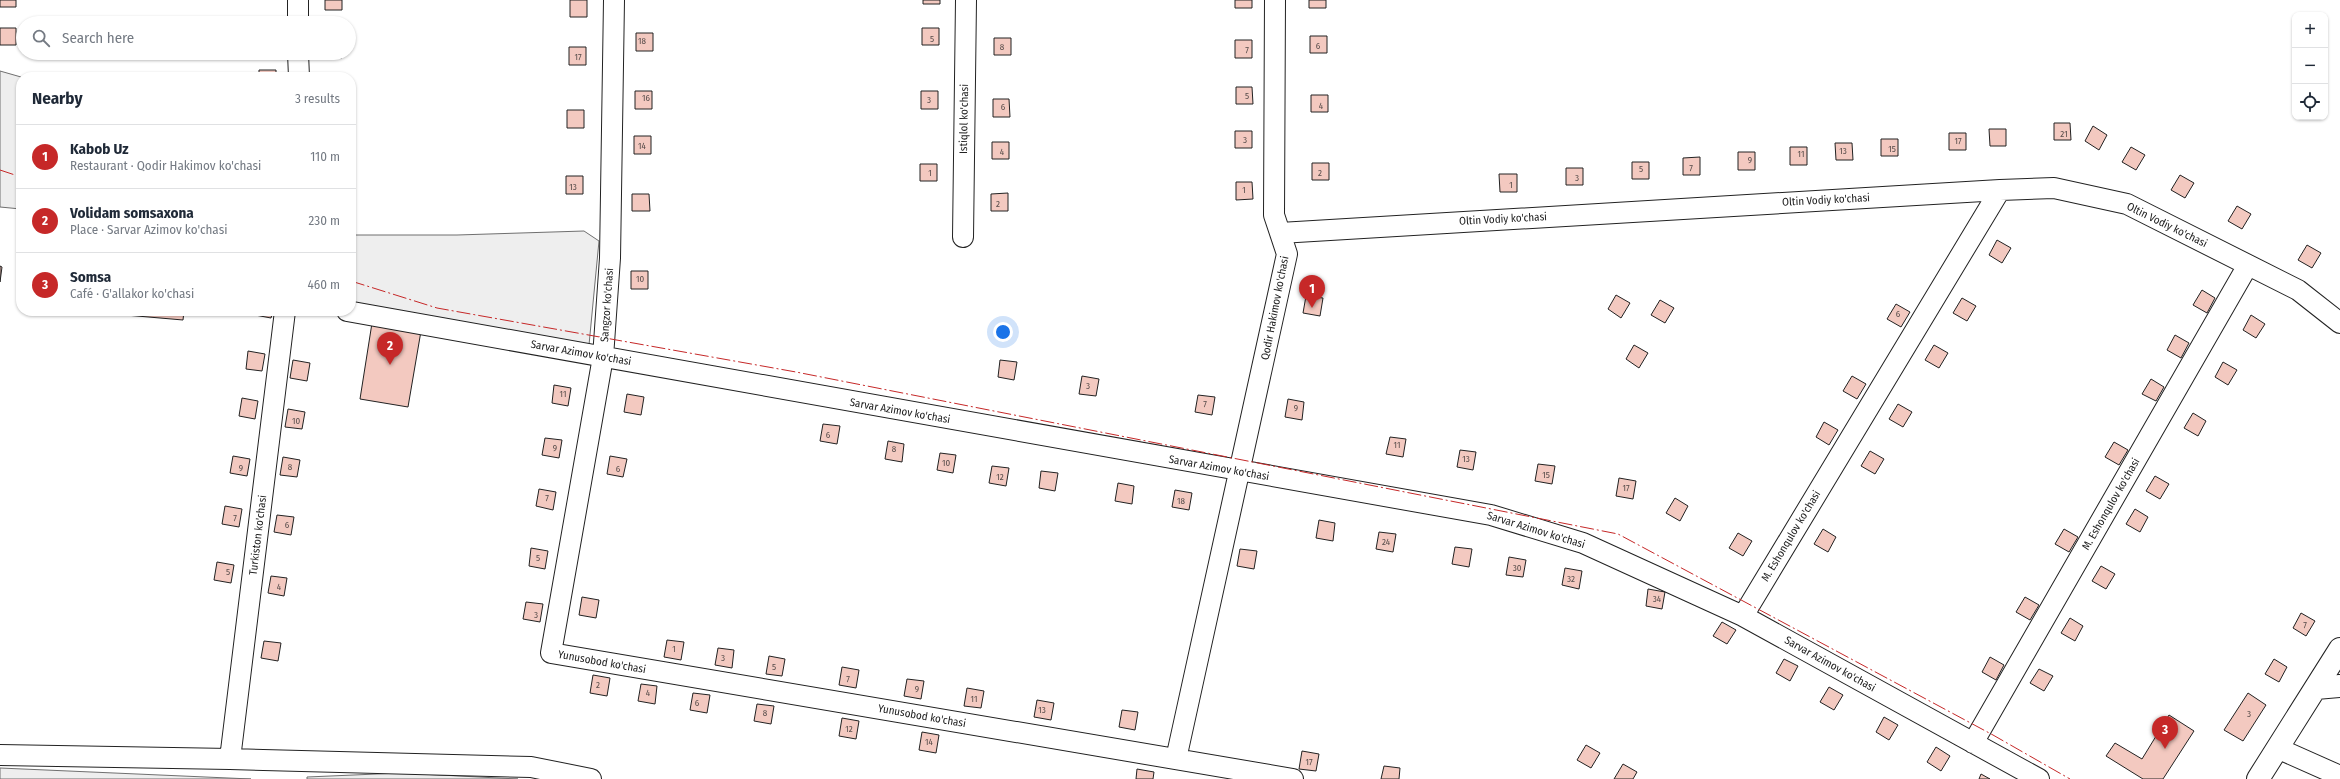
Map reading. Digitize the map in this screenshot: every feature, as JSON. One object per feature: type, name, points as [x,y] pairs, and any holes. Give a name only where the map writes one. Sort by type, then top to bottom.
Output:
[{"type":"main road","points":[[2258,779],[2340,649]]},
{"type":"main road","points":[[2316,688],[2340,686]]},
{"type":"street","points":[[298,0],[298,16]]},
{"type":"street","name":"Sangzor ko'chasi","points":[[551,653],[603,357],[610,258],[614,0]]},
{"type":"street","name":"Istiqlol ko'chasi","points":[[963,237],[966,0]]},
{"type":"street","name":"Qodir Hakimov ko'chasi","points":[[1176,759],[1241,472],[1287,254],[1274,215],[1275,0]]},
{"type":"street","points":[[298,60],[298,72]]},
{"type":"street","name":"Oltin Vodiy ko'chasi","points":[[1280,233],[2054,188],[2126,204],[2298,290],[2340,323]]},
{"type":"street","name":"M. Eshonqulov ko'chasi","points":[[1743,616],[2000,190]]},
{"type":"street","name":"M. Eshonqulov ko'chasi","points":[[1973,743],[2248,265]]},
{"type":"street","name":"Sarvar Azimov ko'chasi","points":[[356,313],[1241,472],[1491,515],[1583,543],[1743,616],[2039,779]]},
{"type":"street","name":"Turkiston ko'chasi","points":[[230,759],[284,316]]},
{"type":"street","name":"Yunusobod ko'chasi","points":[[551,653],[1293,779]]},
{"type":"street","points":[[2277,748],[2340,776]]},
{"type":"street","points":[[0,755],[531,767],[591,779]]},
{"type":"shaded area","points":[[0,71],[16,76],[16,209],[0,207]]},
{"type":"shaded area","points":[[584,231],[599,241],[589,345],[356,303],[356,235],[457,235]]},
{"type":"shaded area","points":[[0,768],[251,779],[0,779]]},
{"type":"shaded area","points":[[400,773],[518,779],[307,779],[307,777]]},
{"type":"building","points":[[0,0],[16,0],[16,7],[0,7]]},
{"type":"building","points":[[325,0],[342,0],[342,10],[325,10]]},
{"type":"building","points":[[570,0],[587,0],[587,17],[570,17]]},
{"type":"building","points":[[923,0],[940,0],[940,4],[923,4]]},
{"type":"building","points":[[1235,0],[1252,0],[1252,8],[1235,8]]},
{"type":"building","points":[[1309,0],[1326,0],[1326,8],[1309,8]]},
{"type":"building","points":[[0,28],[16,28],[16,45],[0,45]]},
{"type":"building","points":[[922,28],[939,28],[939,45],[922,45]]},
{"type":"building","points":[[636,33],[653,33],[653,51],[636,51]]},
{"type":"building","points":[[1310,36],[1327,36],[1327,53],[1310,53]]},
{"type":"building","points":[[994,38],[1011,38],[1011,55],[994,55]]},
{"type":"building","points":[[1235,40],[1252,40],[1252,58],[1235,58]]},
{"type":"building","points":[[569,47],[586,47],[586,65],[569,65]]},
{"type":"building","points":[[259,70],[276,70],[276,72],[259,72]]},
{"type":"building","points":[[1236,87],[1252,87],[1253,104],[1236,104]]},
{"type":"building","points":[[635,91],[652,91],[652,109],[635,109]]},
{"type":"building","points":[[921,91],[938,91],[938,109],[921,109]]},
{"type":"building","points":[[1311,95],[1328,95],[1328,112],[1311,112]]},
{"type":"building","points":[[993,99],[1009,99],[1010,117],[993,117]]},
{"type":"building","points":[[567,110],[584,110],[584,128],[567,128]]},
{"type":"building","points":[[2054,123],[2070,123],[2071,140],[2054,140]]},
{"type":"building","points":[[2093,126],[2107,135],[2099,150],[2085,141]]},
{"type":"building","points":[[1989,129],[2006,129],[2006,146],[1990,146]]},
{"type":"building","points":[[1235,131],[1252,131],[1252,148],[1235,148]]},
{"type":"building","points":[[1949,133],[1966,133],[1966,150],[1949,150]]},
{"type":"building","points":[[634,136],[651,136],[651,154],[634,154]]},
{"type":"building","points":[[1881,139],[1898,139],[1898,156],[1881,156]]},
{"type":"building","points":[[992,142],[1009,142],[1009,159],[992,159]]},
{"type":"building","points":[[1835,143],[1852,143],[1853,160],[1836,160]]},
{"type":"building","points":[[1790,147],[1807,147],[1807,165],[1790,165]]},
{"type":"building","points":[[2131,147],[2145,155],[2136,170],[2122,162]]},
{"type":"building","points":[[1738,152],[1755,152],[1755,170],[1738,170]]},
{"type":"building","points":[[1700,157],[1700,175],[1683,175],[1683,158]]},
{"type":"building","points":[[1632,162],[1649,162],[1649,179],[1632,179]]},
{"type":"building","points":[[1312,163],[1329,163],[1329,180],[1312,180]]},
{"type":"building","points":[[920,164],[937,164],[937,181],[920,181]]},
{"type":"building","points":[[1566,168],[1583,168],[1583,185],[1566,185]]},
{"type":"building","points":[[1499,174],[1517,174],[1517,192],[1500,192]]},
{"type":"building","points":[[2180,175],[2194,183],[2185,198],[2171,190]]},
{"type":"building","points":[[566,176],[583,176],[583,194],[566,194]]},
{"type":"building","points":[[1236,182],[1252,182],[1253,199],[1236,200]]},
{"type":"building","points":[[1008,193],[1008,211],[991,211],[991,194]]},
{"type":"building","points":[[632,194],[649,194],[650,211],[632,211]]},
{"type":"building","points":[[2237,206],[2251,214],[2242,229],[2228,221]]},
{"type":"building","points":[[1997,240],[2011,248],[2002,263],[1989,255]]},
{"type":"building","points":[[2307,245],[2321,253],[2312,268],[2298,260]]},
{"type":"building","points":[[0,266],[2,267],[0,282]]},
{"type":"building","points":[[631,271],[648,271],[648,289],[631,289]]},
{"type":"building","points":[[2202,290],[2215,298],[2207,313],[2193,305]]},
{"type":"building","points":[[1616,295],[1630,303],[1621,318],[1608,309]]},
{"type":"building","points":[[1306,296],[1323,298],[1320,316],[1303,313]]},
{"type":"building","points":[[1962,298],[1976,306],[1967,321],[1953,313]]},
{"type":"building","points":[[1660,300],[1674,308],[1665,323],[1651,315]]},
{"type":"building","points":[[1896,304],[1910,312],[1901,327],[1887,319]]},
{"type":"building","points":[[2251,315],[2265,324],[2256,338],[2243,330]]},
{"type":"building","points":[[137,316],[183,316],[183,320]]},
{"type":"building","points":[[260,316],[272,316],[271,318]]},
{"type":"building","points":[[372,323],[421,331],[408,407],[360,399]]},
{"type":"building","points":[[2175,335],[2189,343],[2181,358],[2167,350]]},
{"type":"building","points":[[1634,345],[1648,353],[1639,368],[1626,359]]},
{"type":"building","points":[[1934,345],[1948,353],[1939,368],[1925,360]]},
{"type":"building","points":[[248,351],[265,354],[262,371],[246,369]]},
{"type":"building","points":[[293,360],[310,363],[307,381],[290,378]]},
{"type":"building","points":[[1000,360],[1017,362],[1014,380],[998,377]]},
{"type":"building","points":[[2223,362],[2237,370],[2228,385],[2215,377]]},
{"type":"building","points":[[1082,376],[1099,379],[1096,396],[1079,394]]},
{"type":"building","points":[[1852,376],[1866,384],[1857,399],[1843,391]]},
{"type":"building","points":[[2151,379],[2164,387],[2156,401],[2142,394]]},
{"type":"building","points":[[554,385],[571,388],[568,406],[552,403]]},
{"type":"building","points":[[627,394],[644,397],[641,415],[624,412]]},
{"type":"building","points":[[1198,395],[1215,397],[1212,415],[1195,412]]},
{"type":"building","points":[[242,398],[258,401],[255,419],[239,416]]},
{"type":"building","points":[[1288,399],[1304,402],[1302,420],[1285,417]]},
{"type":"building","points":[[1898,404],[1912,412],[1903,427],[1889,419]]},
{"type":"building","points":[[288,409],[305,412],[302,429],[285,427]]},
{"type":"building","points":[[2193,413],[2206,421],[2198,436],[2184,428]]},
{"type":"building","points":[[1824,422],[1838,430],[1829,445],[1816,437]]},
{"type":"building","points":[[823,424],[840,426],[837,444],[820,441]]},
{"type":"building","points":[[1390,437],[1406,439],[1403,457],[1386,454]]},
{"type":"building","points":[[545,438],[562,440],[559,458],[542,455]]},
{"type":"building","points":[[888,441],[904,444],[902,462],[885,459]]},
{"type":"building","points":[[2114,442],[2128,450],[2119,465],[2105,457]]},
{"type":"building","points":[[1460,450],[1476,452],[1473,470],[1457,467]]},
{"type":"building","points":[[1870,451],[1884,459],[1875,474],[1861,466]]},
{"type":"building","points":[[940,453],[956,455],[953,473],[937,470]]},
{"type":"building","points":[[233,456],[250,459],[247,476],[230,473]]},
{"type":"building","points":[[610,456],[627,459],[623,477],[607,474]]},
{"type":"building","points":[[283,457],[300,460],[297,477],[280,475]]},
{"type":"building","points":[[1538,464],[1555,466],[1552,484],[1535,481]]},
{"type":"building","points":[[992,466],[1009,468],[1006,486],[989,483]]},
{"type":"building","points":[[1041,471],[1058,473],[1055,491],[1039,488]]},
{"type":"building","points":[[2155,476],[2169,484],[2160,499],[2146,491]]},
{"type":"building","points":[[1619,478],[1636,481],[1633,499],[1616,496]]},
{"type":"building","points":[[1118,483],[1134,486],[1132,504],[1115,501]]},
{"type":"building","points":[[539,489],[556,492],[553,510],[536,506]]},
{"type":"building","points":[[1175,490],[1192,493],[1189,510],[1172,507]]},
{"type":"building","points":[[1675,498],[1688,506],[1680,521],[1666,513]]},
{"type":"building","points":[[225,506],[242,509],[239,527],[222,524]]},
{"type":"building","points":[[2135,509],[2148,517],[2140,532],[2126,524]]},
{"type":"building","points":[[277,515],[294,517],[291,535],[274,532]]},
{"type":"building","points":[[1319,520],[1335,523],[1333,541],[1316,538]]},
{"type":"building","points":[[1823,529],[1836,537],[1828,552],[1814,544]]},
{"type":"building","points":[[2064,529],[2078,537],[2069,552],[2055,544]]},
{"type":"building","points":[[1379,532],[1396,534],[1393,552],[1376,549]]},
{"type":"building","points":[[1738,533],[1752,541],[1743,556],[1729,548]]},
{"type":"building","points":[[1455,547],[1472,549],[1469,567],[1452,564]]},
{"type":"building","points":[[531,548],[548,551],[545,569],[529,566]]},
{"type":"building","points":[[1240,549],[1257,551],[1254,569],[1237,566]]},
{"type":"building","points":[[1509,557],[1526,560],[1523,577],[1506,575]]},
{"type":"building","points":[[217,562],[234,565],[231,583],[214,580]]},
{"type":"building","points":[[2101,566],[2115,574],[2106,589],[2092,581]]},
{"type":"building","points":[[1565,568],[1582,571],[1579,589],[1562,585]]},
{"type":"building","points":[[271,576],[287,578],[284,596],[268,593]]},
{"type":"building","points":[[1648,589],[1665,592],[1662,609],[1646,606]]},
{"type":"building","points":[[582,597],[599,600],[596,618],[579,615]]},
{"type":"building","points":[[2025,597],[2039,605],[2030,620],[2016,612]]},
{"type":"building","points":[[526,602],[543,604],[540,622],[523,619]]},
{"type":"building","points":[[2301,613],[2315,621],[2306,636],[2293,628]]},
{"type":"building","points":[[2070,618],[2083,626],[2075,641],[2061,633]]},
{"type":"building","points":[[1722,622],[1736,630],[1727,644],[1713,636]]},
{"type":"building","points":[[667,640],[684,642],[681,660],[664,657]]},
{"type":"building","points":[[264,641],[281,643],[278,661],[261,658]]},
{"type":"building","points":[[718,648],[734,650],[732,668],[715,665]]},
{"type":"building","points":[[769,656],[785,659],[782,676],[766,674]]},
{"type":"building","points":[[1990,657],[2004,665],[1996,680],[1982,672]]},
{"type":"building","points":[[1784,659],[1798,666],[1790,681],[1776,673]]},
{"type":"building","points":[[2274,659],[2287,667],[2279,682],[2265,674]]},
{"type":"building","points":[[842,667],[859,670],[856,688],[839,685]]},
{"type":"building","points":[[2039,669],[2053,676],[2044,691],[2030,683]]},
{"type":"building","points":[[593,675],[610,678],[607,696],[590,693]]},
{"type":"building","points":[[907,679],[924,681],[921,699],[904,696]]},
{"type":"building","points":[[641,684],[657,686],[655,704],[638,701]]},
{"type":"building","points":[[1829,687],[1843,695],[1834,710],[1820,702]]},
{"type":"building","points":[[967,688],[984,691],[981,708],[964,706]]},
{"type":"building","points":[[693,693],[710,695],[707,713],[690,710]]},
{"type":"building","points":[[2248,693],[2266,705],[2243,741],[2224,730]]},
{"type":"building","points":[[1037,700],[1054,703],[1051,720],[1034,717]]},
{"type":"building","points":[[757,704],[774,706],[771,724],[754,721]]},
{"type":"building","points":[[1122,710],[1138,712],[1135,730],[1119,727]]},
{"type":"building","points":[[2169,715],[2194,731],[2163,779],[2143,779],[2106,756],[2115,743],[2142,759]]},
{"type":"building","points":[[1884,717],[1898,725],[1889,740],[1876,732]]},
{"type":"building","points":[[842,718],[859,721],[856,739],[839,736]]},
{"type":"building","points":[[922,732],[939,735],[936,753],[919,750]]},
{"type":"building","points":[[1586,745],[1600,753],[1591,768],[1577,760]]},
{"type":"building","points":[[1936,747],[1950,756],[1941,771],[1927,762]]},
{"type":"building","points":[[1302,751],[1319,754],[1316,771],[1299,769]]},
{"type":"building","points":[[1623,764],[1637,772],[1633,779],[1614,779]]},
{"type":"building","points":[[1384,766],[1400,768],[1399,779],[1381,779]]},
{"type":"building","points":[[1137,769],[1154,772],[1153,779],[1136,779]]},
{"type":"building","points":[[1981,774],[1990,779],[1979,779]]},
{"type":"power","points":[[0,170],[16,175]]},
{"type":"power","points":[[356,283],[437,308],[796,372],[1618,534],[1993,735],[2070,779]]},
{"type":"place","name":"Kabob Uz","points":[[1312,308]]},
{"type":"place","name":"Volidam somsaxona","points":[[390,365]]},
{"type":"place","name":"Somsa","points":[[2165,749]]}]
